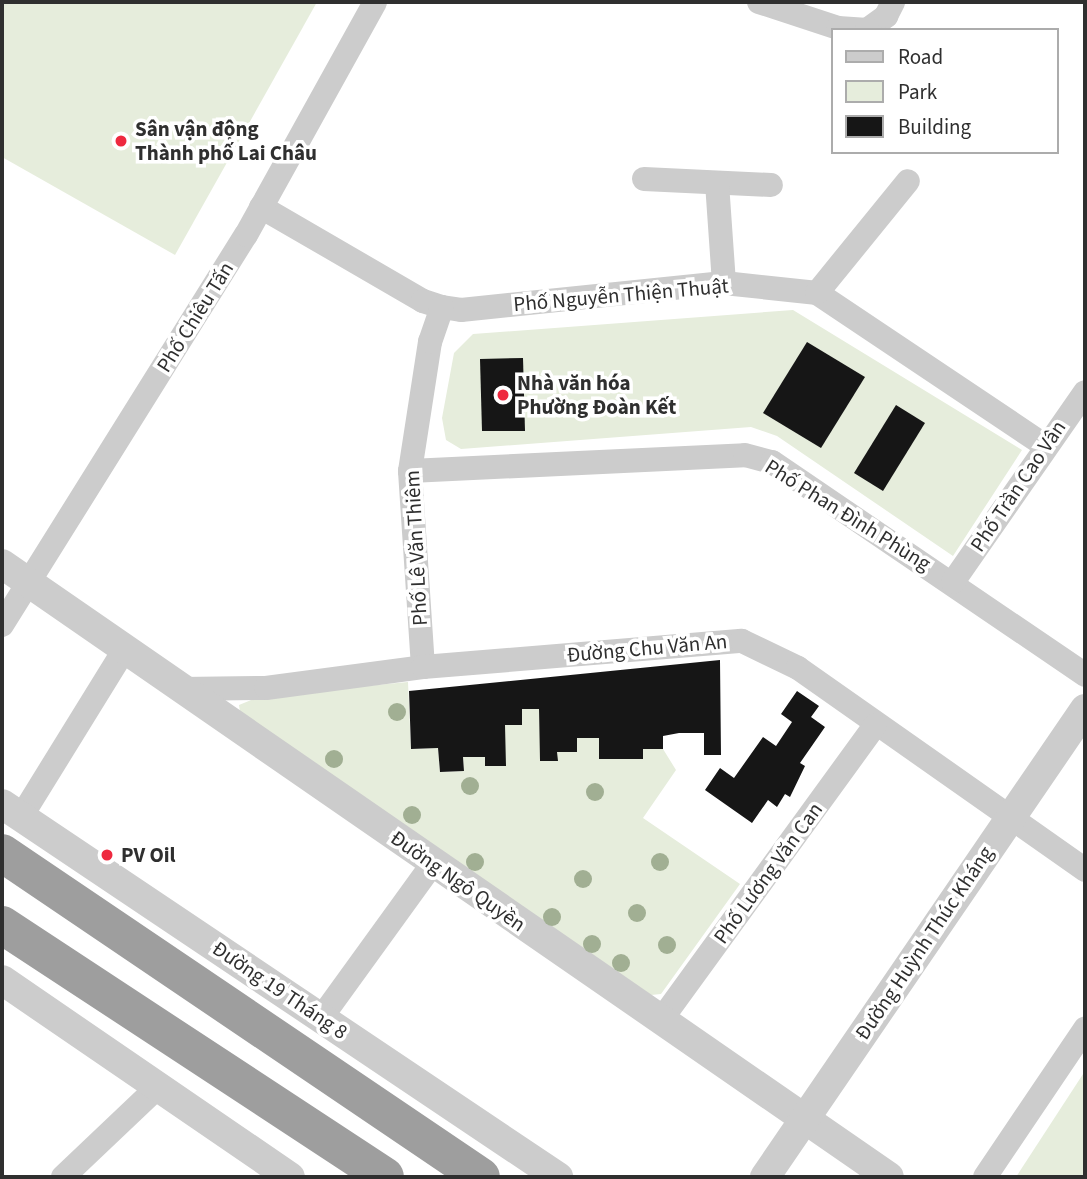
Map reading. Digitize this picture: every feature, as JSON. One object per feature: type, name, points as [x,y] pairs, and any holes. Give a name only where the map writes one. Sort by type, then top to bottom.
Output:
[{"type":"highway","name":"Đường 19 Tháng 8","points":[[2,853],[481,1177]]},
{"type":"highway","points":[[2,925],[385,1177]]},
{"type":"street","name":"Phố Chiêu Tấn","points":[[2,625],[261,206],[375,2]]},
{"type":"street","points":[[759,2],[838,28]]},
{"type":"street","points":[[868,28],[886,16],[893,2]]},
{"type":"street","points":[[644,178],[771,185]]},
{"type":"street","points":[[817,293],[908,181]]},
{"type":"street","points":[[717,183],[724,283]]},
{"type":"street","name":"Phố Nguyễn Thiện Thuật","points":[[261,206],[423,301],[442,307],[475,309],[724,283],[817,293],[1044,445]]},
{"type":"street","name":"Phố Lê Văn Thiêm","points":[[423,667],[410,471],[430,342],[442,307]]},
{"type":"street","name":"Phố Trần Cao Vân","points":[[953,582],[1044,445],[1085,392]]},
{"type":"street","name":"Phố Phan Đình Phùng","points":[[410,471],[745,455],[772,462],[953,582],[1085,675]]},
{"type":"street","name":"Đường Ngô Quyền","points":[[2,564],[889,1177]]},
{"type":"street","name":"Đường Chu Văn An","points":[[181,689],[266,688],[423,667],[742,640],[778,655],[1006,819],[1085,870]]},
{"type":"street","points":[[11,810],[124,650]]},
{"type":"street","name":"Đường Huỳnh Thúc Kháng","points":[[765,1177],[807,1120],[1006,819],[1085,709]]},
{"type":"street","name":"Phố Lương Văn Can","points":[[661,1020],[875,725]]},
{"type":"street","name":"Đường 19 Tháng 8","points":[[11,810],[558,1177]]},
{"type":"street","points":[[321,1018],[433,863]]},
{"type":"street","points":[[2,980],[290,1177]]},
{"type":"street","points":[[985,1177],[1085,1030]]},
{"type":"street","points":[[63,1177],[158,1087]]},
{"type":"green space","name":"Sân vận động Thành phố Lai Châu","points":[[2,2],[317,2],[175,255],[2,157]]},
{"type":"green space","points":[[793,310],[1022,450],[953,556],[777,436],[751,427],[461,449],[446,440],[442,418],[454,353],[473,334]]},
{"type":"green space","points":[[408,682],[411,749],[438,748],[440,772],[464,771],[463,757],[485,757],[486,766],[505,766],[505,725],[522,724],[522,709],[539,709],[541,761],[557,761],[557,752],[577,752],[577,738],[599,738],[599,759],[643,759],[643,749],[663,749],[676,770],[643,818],[740,884],[661,994],[651,995],[240,712],[239,705],[261,696]]},
{"type":"green space","points":[[1085,1071],[1085,1177],[1016,1177]]},
{"type":"building","points":[[807,342],[865,377],[821,448],[763,413]]},
{"type":"building","name":"Nhà văn hóa Phường Đoàn Kết","points":[[523,358],[525,431],[482,431],[480,359]]},
{"type":"building","points":[[896,405],[925,423],[883,491],[854,473]]},
{"type":"building","points":[[720,660],[721,755],[704,755],[704,733],[679,733],[663,736],[663,749],[643,749],[643,759],[599,759],[599,738],[577,738],[577,752],[557,752],[558,761],[540,761],[539,709],[522,709],[522,725],[505,725],[506,766],[485,766],[485,757],[463,757],[464,771],[440,772],[438,748],[411,749],[409,691]]},
{"type":"building","points":[[797,691],[819,706],[811,717],[825,727],[800,763],[805,766],[790,797],[785,794],[777,807],[768,800],[752,823],[705,790],[720,768],[734,778],[763,737],[776,746],[792,722],[781,714]]},
{"type":"place","name":"Sân vận động Thành phố Lai Châu","points":[[121,141]]},
{"type":"place","name":"Nhà văn hóa Phường Đoàn Kết","points":[[503,395]]},
{"type":"place","name":"PV Oil","points":[[107,855]]}]
